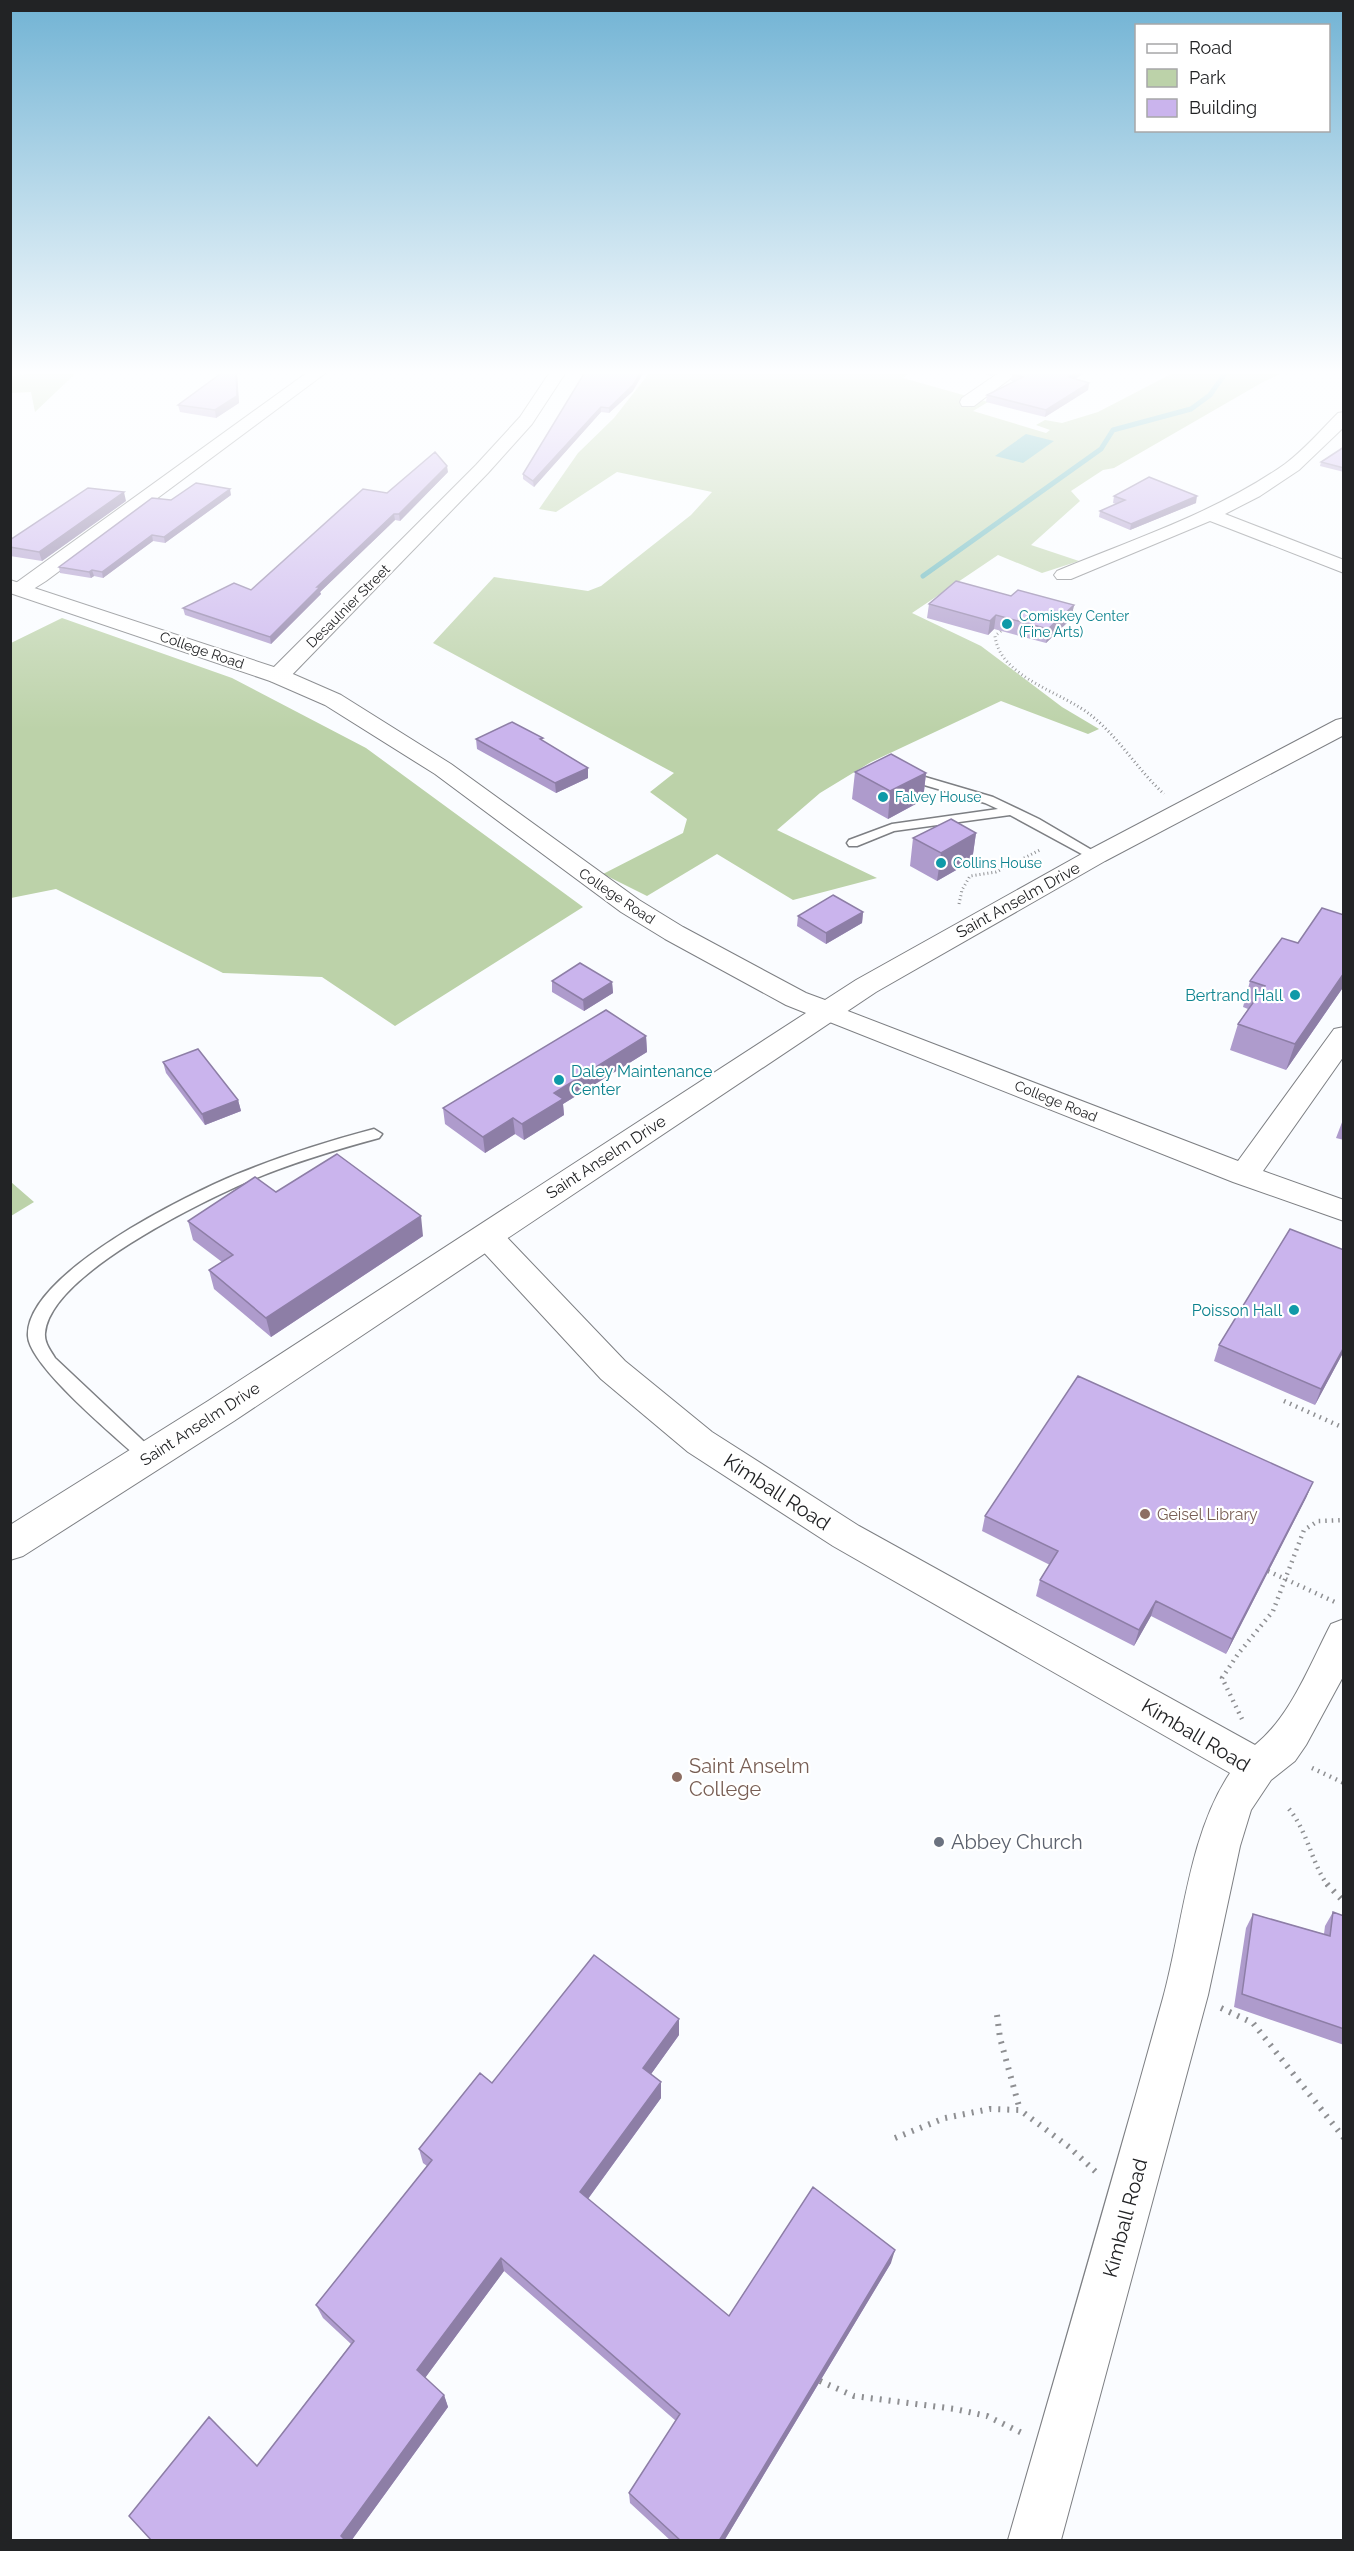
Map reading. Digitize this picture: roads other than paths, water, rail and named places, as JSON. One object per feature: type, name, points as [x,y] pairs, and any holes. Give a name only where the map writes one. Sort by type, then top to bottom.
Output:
[{"type":"street","points":[[15,587],[39,577],[156,491]]},
{"type":"street","name":"Desaulnier Street","points":[[278,676],[460,491]]},
{"type":"street","points":[[1064,575],[1210,514],[1255,491]]},
{"type":"street","points":[[1210,514],[1344,567]]},
{"type":"street","name":"College Road","points":[[15,587],[278,676],[333,700],[443,769],[601,886],[659,924],[796,999],[1244,1175],[1344,1211]]},
{"type":"street","name":"Saint Anselm Drive","points":[[10,1545],[149,1457],[875,981],[1096,856],[1344,725]]},
{"type":"street","points":[[1244,1175],[1344,1035]]},
{"type":"street","name":"Kimball Road","points":[[487,1236],[613,1370],[700,1442],[846,1536],[1257,1767],[1234,1802],[1219,1846],[1186,1995],[1035,2541]]},
{"type":"street","points":[[1257,1767],[1281,1748],[1311,1701],[1341,1619]]},
{"type":"lane","points":[[908,776],[972,794],[1013,811],[1065,837],[1096,856]]},
{"type":"lane","points":[[853,843],[892,828],[1013,811]]},
{"type":"lane","points":[[149,1457],[50,1363],[38,1345],[36,1332],[40,1317],[49,1300],[63,1284],[87,1265],[178,1208],[228,1184],[283,1162],[374,1134]]},
{"type":"waterway","points":[[923,576],[1042,491]]},
{"type":"place","name":"Comiskey Center (Fine Arts)","points":[[1007,624]]},
{"type":"place","name":"Falvey House","points":[[883,797]]},
{"type":"place","name":"Collins House","points":[[941,863]]},
{"type":"place","name":"Bertrand Hall","points":[[1295,995]]},
{"type":"place","name":"Daley Maintenance Center","points":[[559,1080]]},
{"type":"place","name":"Poisson Hall","points":[[1294,1310]]},
{"type":"place","name":"Geisel Library","points":[[1145,1514]]},
{"type":"place","name":"Saint Anselm College","points":[[677,1777]]},
{"type":"place","name":"Abbey Church","points":[[939,1842]]}]
